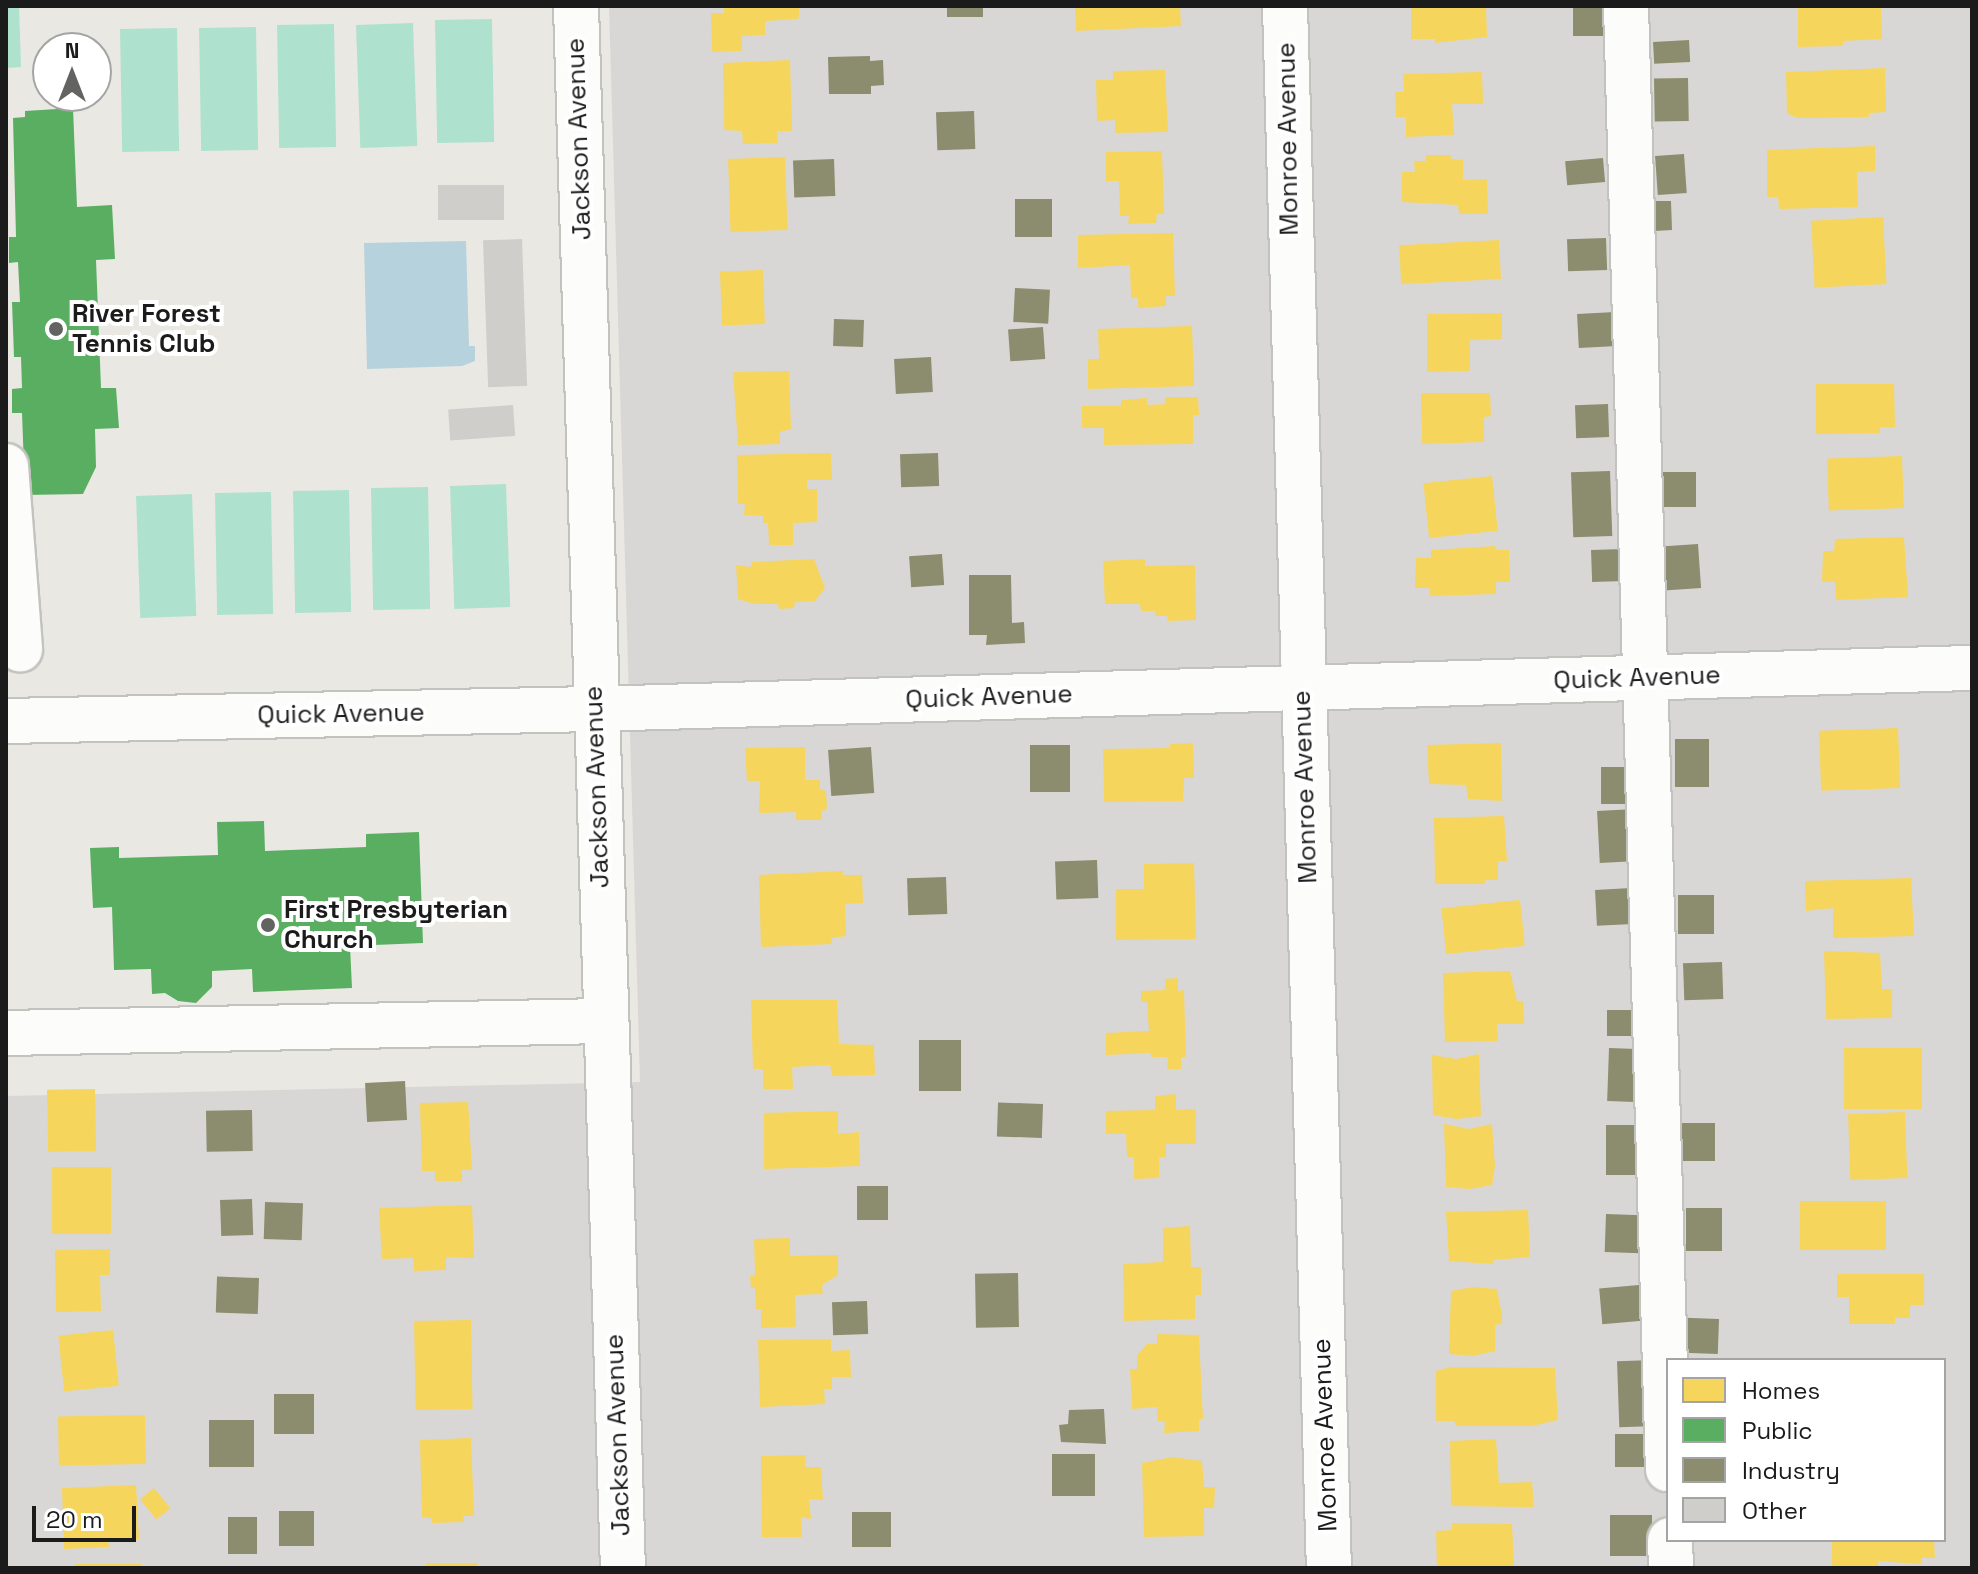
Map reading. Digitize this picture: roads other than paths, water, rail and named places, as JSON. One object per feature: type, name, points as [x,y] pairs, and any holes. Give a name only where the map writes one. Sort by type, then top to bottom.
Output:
[{"type":"street","name":"Jackson Avenue","points":[[576,6],[604,1021],[623,1568]]},
{"type":"street","name":"Monroe Avenue","points":[[1285,6],[1329,1568]]},
{"type":"street","points":[[1626,6],[1666,1400]]},
{"type":"street","points":[[6,466],[20,649]]},
{"type":"street","name":"Quick Avenue","points":[[6,721],[595,709],[1972,668]]},
{"type":"street","points":[[6,1033],[604,1021]]},
{"type":"street","points":[[1670,1542],[1671,1568]]},
{"type":"water","points":[[466,241],[469,346],[475,346],[475,361],[462,366],[367,369],[364,243]]},
{"type":"place","name":"River Forest Tennis Club","points":[[56,329]]},
{"type":"place","name":"First Presbyterian Church","points":[[268,925]]}]
